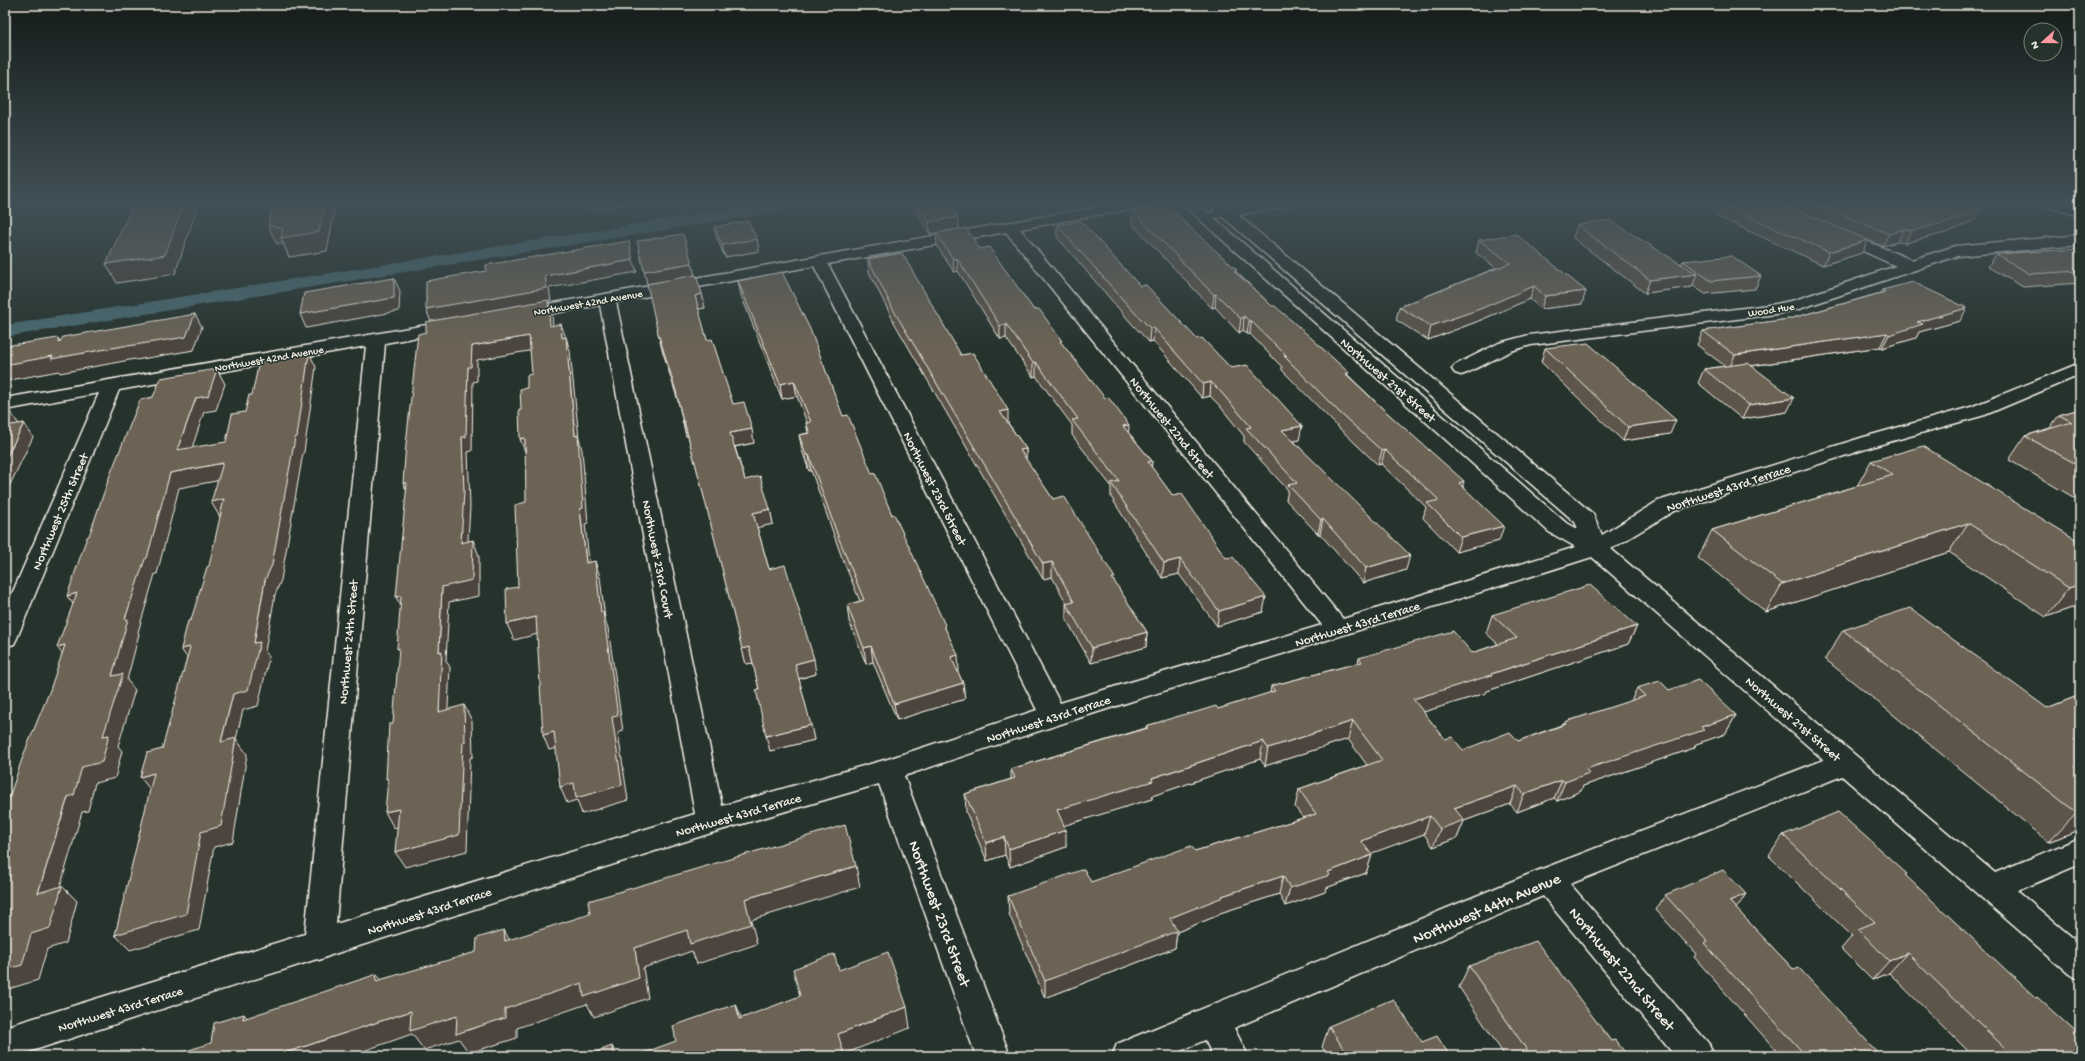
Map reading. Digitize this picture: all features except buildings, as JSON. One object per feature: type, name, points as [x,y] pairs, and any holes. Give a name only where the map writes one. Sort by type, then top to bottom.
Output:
[{"type":"street","name":"Northwest 42nd Avenue","points":[[507,316],[870,252]]},
{"type":"street","name":"Northwest 22nd Street","points":[[1029,252],[1338,629]]},
{"type":"street","name":"Northwest 21st Street","points":[[1260,252],[1557,527],[1596,548],[2080,964]]},
{"type":"street","points":[[1877,252],[1911,266]]},
{"type":"street","name":"Wood Hue","points":[[1461,369],[1505,348],[1528,340],[1776,309],[1799,304],[1953,252]]},
{"type":"street","name":"Northwest 23rd Street","points":[[819,261],[1053,715]]},
{"type":"street","name":"Northwest 23rd Court","points":[[607,298],[711,821]]},
{"type":"street","name":"Northwest 42nd Avenue","points":[[5,404],[112,384],[468,323]]},
{"type":"street","name":"Northwest 24th Street","points":[[318,946],[376,339]]},
{"type":"street","name":"Northwest 43rd Terrace","points":[[5,1043],[318,946],[711,821],[888,770],[1053,715],[1338,629],[1596,548],[1666,506],[1881,447],[1978,411],[2080,368]]},
{"type":"street","name":"Northwest 25th Street","points":[[5,638],[112,384]]},
{"type":"street","name":"Northwest 44th Avenue","points":[[1129,1056],[1548,880],[1846,763]]},
{"type":"street","name":"Northwest 23rd Street","points":[[888,770],[993,1056]]},
{"type":"street","points":[[1992,888],[2080,851]]},
{"type":"street","name":"Northwest 22nd Street","points":[[1548,880],[1697,1056]]},
{"type":"street","points":[[1213,1022],[1231,1056]]},
{"type":"waterway","points":[[5,331],[497,252]]}]
